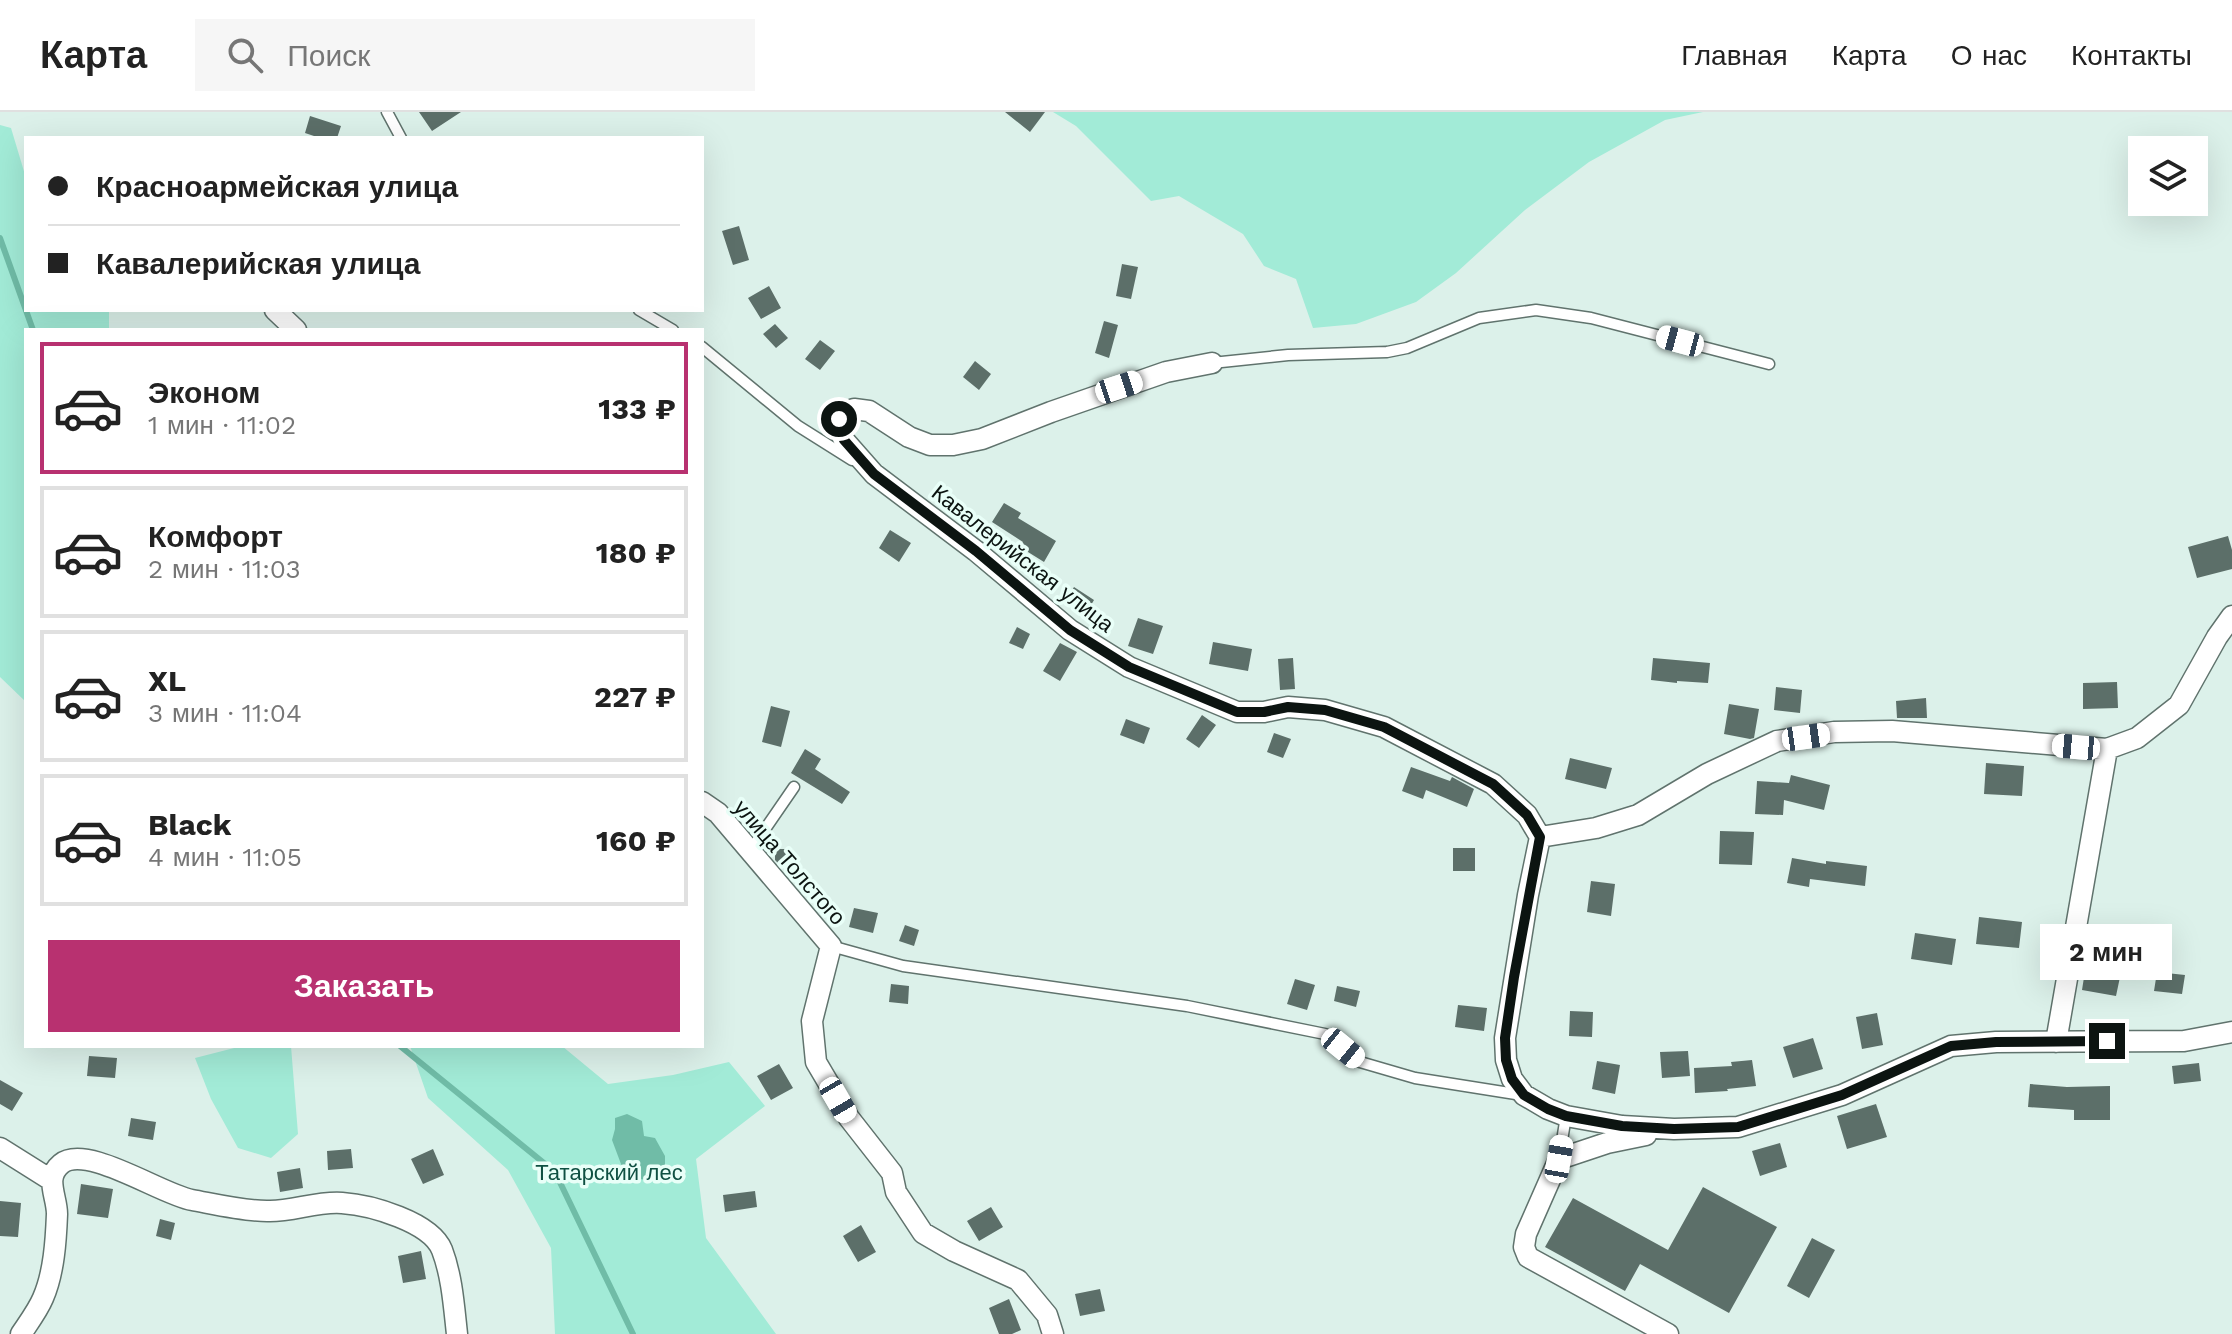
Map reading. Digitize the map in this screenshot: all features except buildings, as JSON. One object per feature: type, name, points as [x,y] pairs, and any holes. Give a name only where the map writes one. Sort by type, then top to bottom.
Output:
[{"type":"street","points":[[277,312],[294,328]]},
{"type":"street","name":"Кавалерийская улица","points":[[1212,363],[1154,376],[982,439],[953,445],[930,445],[909,437],[869,411],[854,409],[844,413],[839,419],[839,429],[844,440],[874,474],[976,551],[1070,630],[1129,667],[1237,712],[1264,712],[1288,707],[1325,710],[1384,727],[1493,784],[1527,815],[1540,837]]},
{"type":"street","points":[[2232,616],[2179,705],[2137,738],[2107,749],[1892,731],[1834,732],[1777,741],[1707,774],[1638,815],[1596,828],[1540,837],[1505,1038],[1506,1060],[1512,1079],[1524,1095],[1548,1109],[1566,1116],[1622,1126],[1674,1129],[1738,1127],[1842,1095],[1951,1046],[1996,1042],[2184,1041],[2232,1032]]},
{"type":"street","points":[[2056,1042],[2107,749]]},
{"type":"street","name":"улица Толстого","points":[[704,803],[718,813],[831,946],[812,1021],[816,1062],[849,1118],[892,1173],[896,1192],[923,1233],[1018,1280],[1047,1315],[1053,1334]]},
{"type":"street","points":[[1668,1334],[1528,1257],[1524,1247],[1526,1234],[1559,1159],[1607,1143],[1674,1129]]},
{"type":"street","points":[[0,1148],[51,1180]]},
{"type":"street","points":[[21,1334],[44,1297],[51,1266],[57,1203],[51,1180],[63,1162],[75,1158],[97,1161],[187,1199],[268,1211],[340,1203],[379,1209],[429,1231],[442,1248],[451,1285],[457,1334]]},
{"type":"lane","points":[[387,112],[400,136]]},
{"type":"lane","points":[[1212,363],[1288,355],[1387,352],[1407,348],[1479,318],[1536,310],[1591,318],[1769,364]]},
{"type":"lane","points":[[642,312],[670,328]]},
{"type":"lane","points":[[704,349],[798,426],[874,474]]},
{"type":"lane","points":[[750,851],[794,787]]},
{"type":"lane","points":[[831,946],[903,966],[1187,1006],[1325,1034],[1360,1062],[1415,1078],[1524,1095]]},
{"type":"lane","points":[[1559,1159],[1566,1116]]},
{"type":"green space","points":[[1053,112],[1703,112],[1665,120],[1589,162],[1525,210],[1456,273],[1416,302],[1356,324],[1313,328],[1296,279],[1264,266],[1243,234],[1179,196],[1151,201],[1076,126]]},
{"type":"green space","points":[[0,125],[11,128],[24,171],[24,312],[109,312],[109,328],[24,328],[24,700],[0,677]]},
{"type":"green space","points":[[234,1048],[291,1048],[298,1134],[271,1158],[238,1148],[211,1099],[195,1058]]},
{"type":"green space","name":"Татарский лес","points":[[411,1048],[564,1048],[608,1084],[673,1075],[729,1062],[765,1106],[696,1159],[706,1238],[776,1334],[555,1334],[551,1248],[508,1170],[428,1098]]},
{"type":"shaded area","points":[[627,1114],[642,1121],[644,1136],[655,1138],[665,1156],[665,1168],[650,1178],[636,1178],[624,1172],[612,1140],[615,1118]]},
{"type":"waterway","points":[[0,238],[24,305]]},
{"type":"waterway","points":[[27,312],[32,328]]},
{"type":"waterway","points":[[402,1048],[555,1172],[633,1334]]},
{"type":"route","points":[[839,419],[844,440],[874,474],[976,551],[1070,630],[1129,667],[1237,712],[1264,712],[1288,707],[1325,710],[1384,727],[1493,784],[1527,815],[1540,837],[1514,977],[1505,1038],[1506,1060],[1512,1079],[1524,1095],[1548,1109],[1566,1116],[1622,1126],[1674,1129],[1738,1127],[1842,1095],[1951,1046],[1996,1042],[2107,1041]]}]
